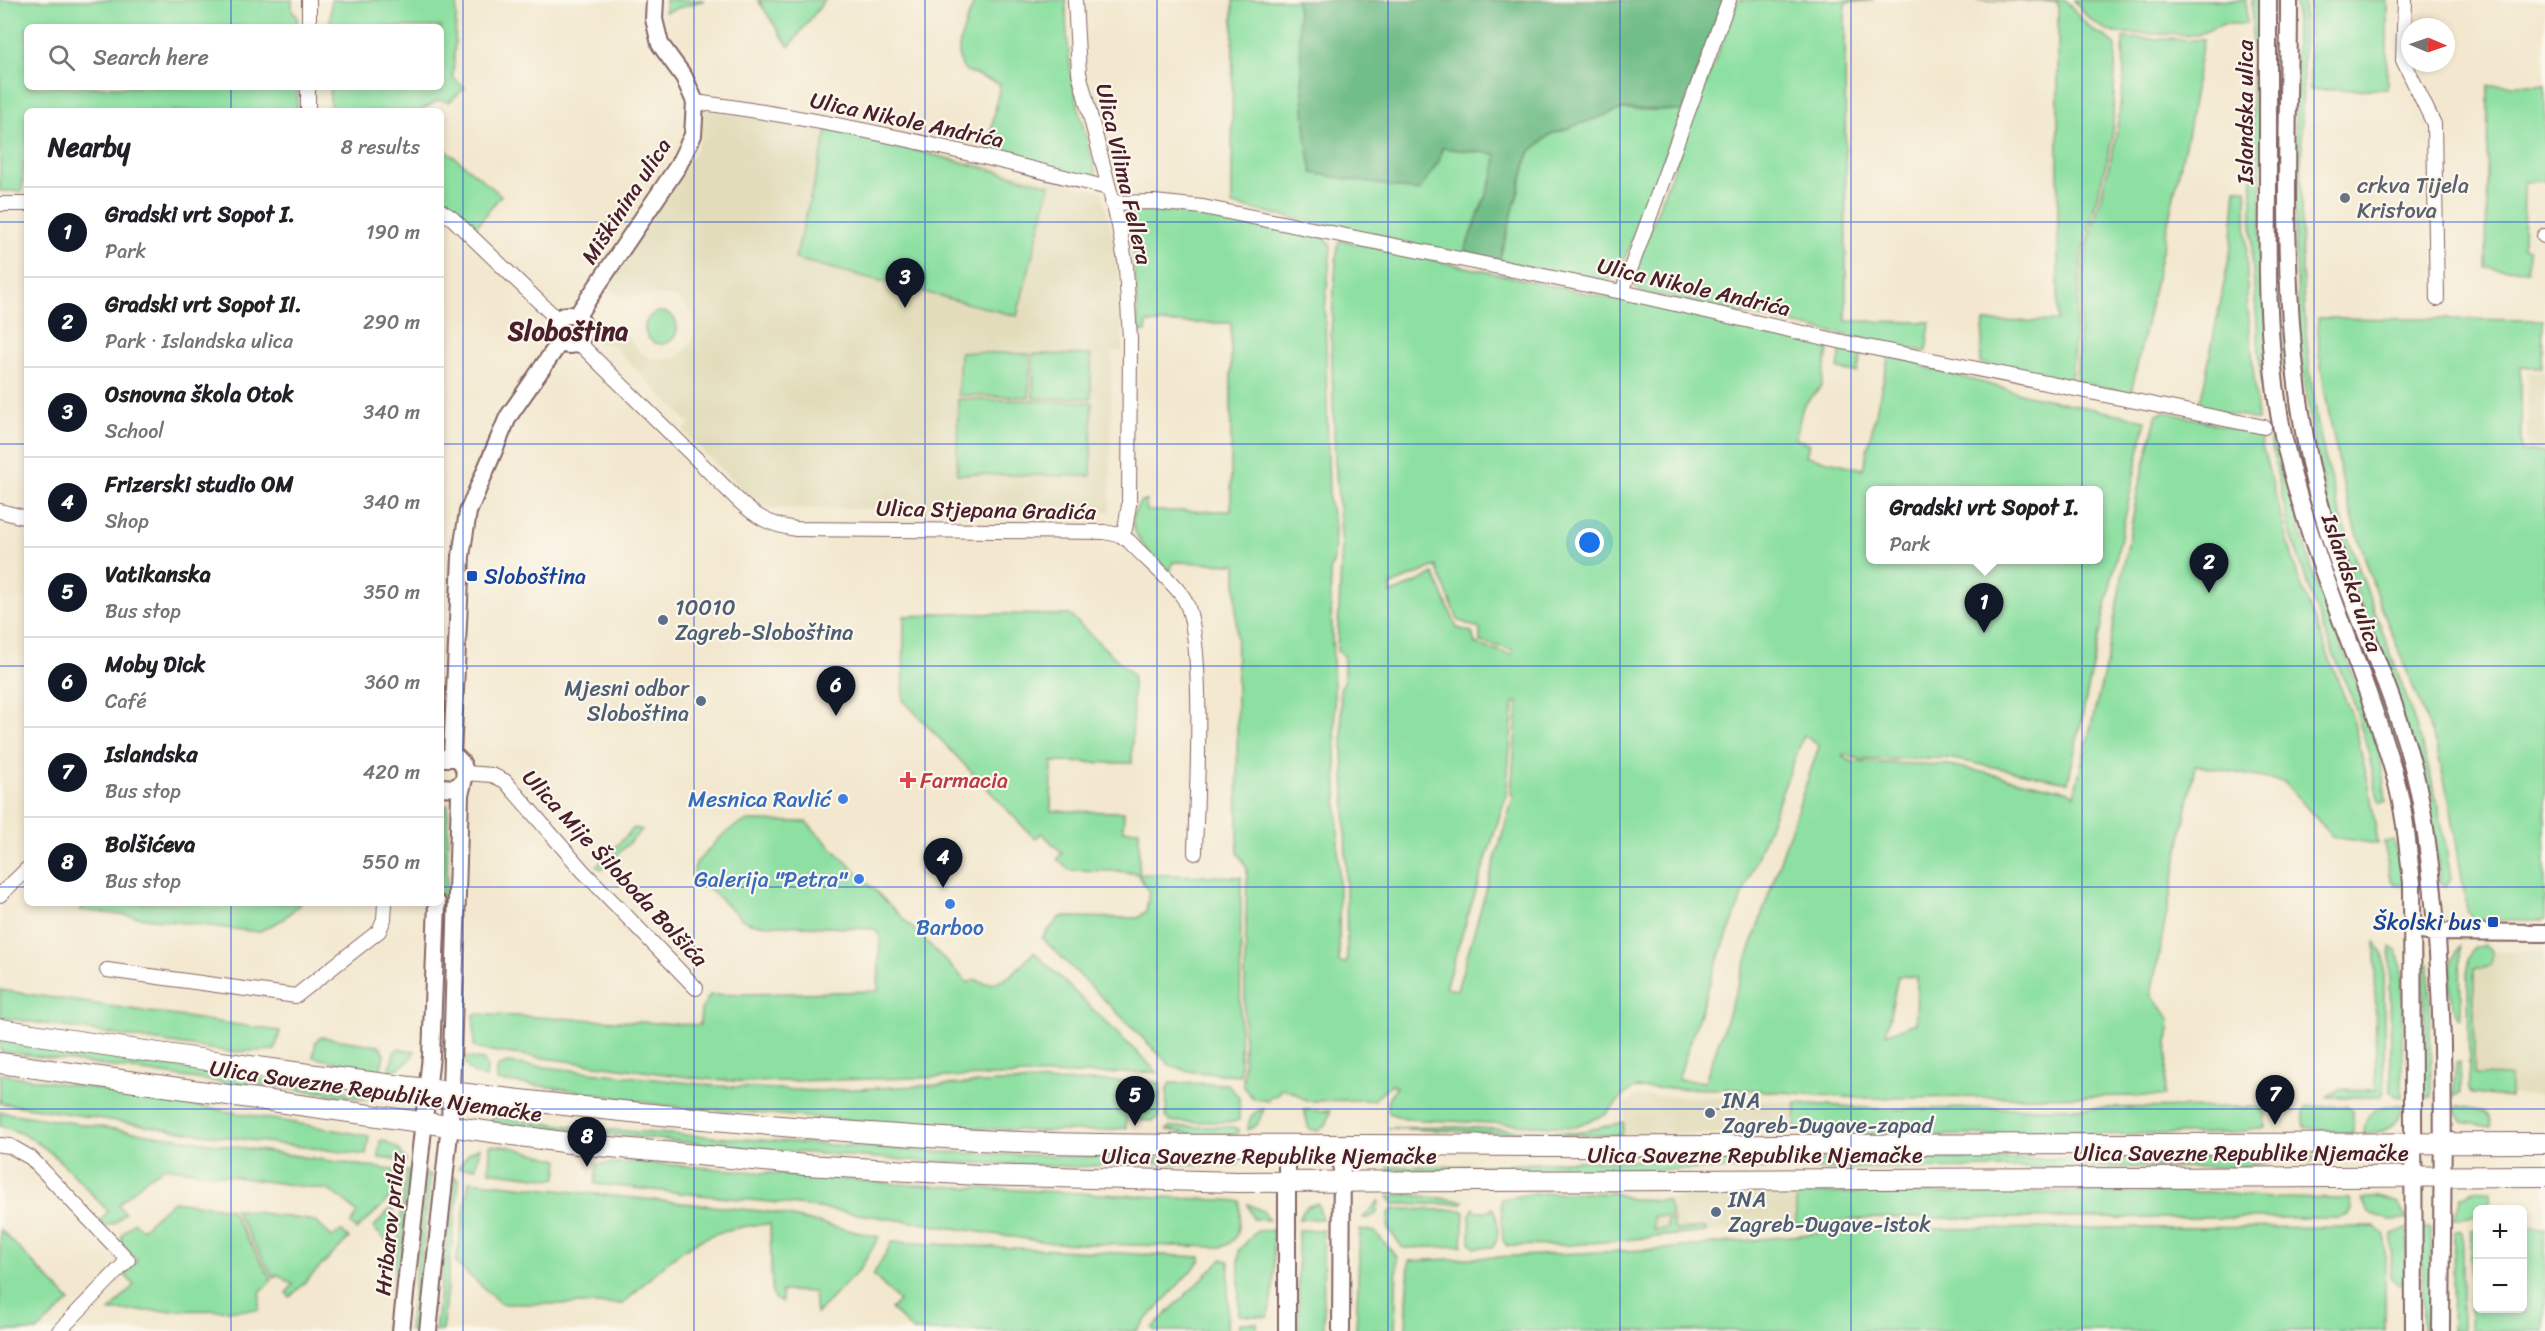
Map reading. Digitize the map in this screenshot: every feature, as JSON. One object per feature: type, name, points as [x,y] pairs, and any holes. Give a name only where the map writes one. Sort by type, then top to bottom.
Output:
[{"type":"main road","name":"Ulica Savezne Republike Njemačke","points":[[0,1029],[452,1093],[978,1140],[1150,1146],[1658,1148],[1774,1145],[2545,1143]]},
{"type":"main road","name":"Ulica Savezne Republike Njemačke","points":[[0,1063],[450,1124],[577,1144],[807,1165],[1065,1179],[1286,1182],[2545,1176]]},
{"type":"street","points":[[309,0],[309,24]]},
{"type":"street","points":[[655,0],[654,19],[660,44],[684,76],[695,102]]},
{"type":"street","name":"Ulica Vilima Fellera","points":[[1075,0],[1079,73],[1126,267],[1130,307],[1128,505],[1125,529],[1120,535]]},
{"type":"street","points":[[1622,292],[1729,0]]},
{"type":"street","name":"Islandska ulica","points":[[2268,0],[2267,287],[2272,352],[2283,434],[2314,550],[2377,719],[2396,782],[2408,842],[2415,933],[2412,1144],[2414,1331]]},
{"type":"street","name":"Islandska ulica","points":[[2289,0],[2287,290],[2292,360],[2317,495],[2348,591],[2371,645],[2413,768],[2428,852],[2436,932],[2442,1176],[2441,1331]]},
{"type":"street","points":[[2405,0],[2403,60],[2434,124],[2437,299]]},
{"type":"street","points":[[308,90],[308,108]]},
{"type":"street","name":"Ulica Nikole Andrića","points":[[695,102],[855,129],[995,159],[1108,188]]},
{"type":"street","name":"Miškinina ulica","points":[[576,317],[688,147],[694,124],[695,102]]},
{"type":"street","name":"Ulica Nikole Andrića","points":[[1112,203],[1154,202],[1203,207],[1622,292],[1843,342],[2264,427]]},
{"type":"street","points":[[0,204],[24,204]]},
{"type":"street","points":[[444,213],[558,320]]},
{"type":"street","points":[[566,315],[576,317],[584,329],[578,342],[568,345],[560,342],[554,329],[558,320],[566,315]]},
{"type":"street","points":[[428,1331],[452,1093],[460,795],[464,764],[446,757],[460,556],[468,512],[508,417],[560,342]]},
{"type":"street","name":"Ulica Stjepana Gradića","points":[[578,342],[739,501],[760,519],[775,525],[796,529],[1104,532],[1120,535],[1184,597],[1192,614],[1197,695],[1196,853]]},
{"type":"street","points":[[0,511],[24,517]]},
{"type":"street","name":"Ulica Mije Šiloboda Bolšića","points":[[464,777],[492,775],[506,781],[583,871],[696,988]]},
{"type":"street","points":[[444,787],[456,788],[464,777]]},
{"type":"street","points":[[0,895],[24,872]]},
{"type":"street","points":[[107,970],[296,996],[379,931],[384,919],[385,906]]},
{"type":"street","points":[[424,1121],[428,1090],[437,906]]},
{"type":"street","points":[[2415,933],[2545,933]]},
{"type":"street","name":"Hribarov prilaz","points":[[401,1331],[424,1121]]},
{"type":"street","points":[[0,1145],[10,1146],[32,1158],[128,1260],[59,1331]]},
{"type":"street","points":[[1287,1145],[1287,1331]]},
{"type":"street","points":[[1341,1331],[1342,1145]]},
{"type":"shaded area","points":[[702,109],[823,128],[1101,191],[1115,241],[1122,311],[1123,351],[1112,352],[1110,511],[766,508],[744,492],[683,431],[690,424],[613,346],[597,342],[601,324],[607,324],[623,331],[639,351],[650,358],[664,360],[677,358],[692,342],[695,327],[693,314],[679,299],[669,296],[622,296],[612,291],[611,281],[695,151],[700,140]]},
{"type":"shaded area","points":[[2545,371],[2545,449],[2527,449],[2528,372]]},
{"type":"shaded area","points":[[2545,951],[2545,1095],[2474,1095],[2474,952]]},
{"type":"shaded area","name":"INA Zagreb-Dugave-zapad","points":[[1637,1096],[1736,1098],[1796,1103],[1795,1128],[1748,1128],[1740,1134],[1623,1135],[1626,1104]]},
{"type":"shaded area","name":"INA Zagreb-Dugave-istok","points":[[1696,1193],[1796,1193],[1796,1225],[1637,1239],[1636,1200],[1667,1200]]},
{"type":"green space","points":[[0,0],[292,0],[292,10],[297,16],[298,24],[24,24],[24,90],[298,90],[297,108],[24,108],[22,191],[0,191]]},
{"type":"green space","points":[[331,0],[457,0],[453,78],[465,88],[449,102],[439,100],[424,108],[330,108],[330,90],[444,90],[444,24],[330,24]]},
{"type":"green space","points":[[666,0],[705,0],[665,12]]},
{"type":"green space","points":[[758,0],[825,0],[789,47]]},
{"type":"green space","points":[[975,0],[1066,0],[1071,70],[1098,180],[987,153],[1000,84],[966,71],[959,56],[959,46]]},
{"type":"green space","points":[[1233,0],[1297,0],[1306,137],[1312,173],[1439,161],[1442,148],[1496,154],[1494,174],[1463,255],[1232,205]]},
{"type":"green space","points":[[1297,0],[1724,0],[1683,111],[1623,109],[1551,134],[1529,153],[1499,261],[1463,255],[1494,174],[1496,154],[1442,148],[1439,161],[1419,191],[1312,173],[1306,137]]},
{"type":"green space","points":[[1738,0],[1874,0],[1845,3],[1846,321],[1930,322],[1926,352],[1641,292],[1634,286],[1634,272]]},
{"type":"green space","points":[[1976,0],[2066,0],[2085,23],[2109,39],[2116,47],[2112,140],[2082,254],[2071,381],[1980,363],[1984,322],[2058,321],[2058,2]]},
{"type":"green space","points":[[2074,0],[2246,0],[2246,24],[2223,24],[2197,35],[2115,33],[2102,28],[2092,20]]},
{"type":"green space","points":[[2252,0],[2261,0],[2261,275],[2287,483],[2315,580],[2358,687],[2380,752],[2386,802],[2379,803],[2368,751],[2353,701],[2323,629],[2288,525],[2263,403],[2252,260]]},
{"type":"green space","points":[[2276,0],[2281,0],[2281,291],[2286,362],[2322,537],[2345,607],[2376,679],[2411,788],[2425,886],[2421,886],[2418,847],[2402,771],[2320,546],[2300,472],[2289,414],[2277,296],[2275,237]]},
{"type":"green space","points":[[2296,0],[2304,0],[2301,234],[2303,293],[2315,409],[2327,466],[2344,526],[2408,702],[2428,767],[2439,811],[2451,878],[2446,886],[2440,882],[2431,813],[2328,505],[2313,437],[2300,350],[2295,242]]},
{"type":"green space","points":[[2310,0],[2387,0],[2387,89],[2310,90]]},
{"type":"green space","points":[[2123,38],[2203,40],[2188,131],[2131,393],[2076,382],[2085,256],[2115,142],[2124,78]]},
{"type":"green space","points":[[2488,85],[2545,85],[2545,181],[2524,182],[2523,248],[2529,249],[2528,270],[2486,268]]},
{"type":"green space","points":[[1623,109],[1683,111],[1618,276],[1602,282],[1499,261],[1529,153],[1551,134]]},
{"type":"green space","points":[[828,128],[1050,185],[1017,316],[795,259]]},
{"type":"green space","points":[[444,148],[501,195],[476,227],[444,200]]},
{"type":"green space","points":[[2236,189],[2246,189],[2247,298],[2258,420],[2197,407],[2202,395],[2231,248]]},
{"type":"green space","points":[[1195,208],[1326,238],[1331,246],[1325,309],[1329,501],[1335,527],[1334,559],[1330,571],[1338,816],[1339,963],[1347,963],[1345,791],[1340,689],[1344,682],[1344,656],[1337,651],[1342,545],[1335,461],[1331,333],[1337,249],[1340,240],[1613,299],[1614,295],[1829,345],[1821,387],[1803,406],[1795,439],[1809,443],[1806,456],[1863,469],[1889,355],[1922,362],[1922,366],[2027,395],[2146,420],[2068,782],[1948,758],[1862,760],[1843,754],[1843,757],[1853,762],[1949,765],[2069,791],[2074,795],[2106,665],[2138,489],[2157,414],[2163,411],[2259,435],[2298,577],[2353,719],[2369,786],[2378,844],[2333,837],[2284,782],[2195,765],[2151,995],[2170,1018],[2164,1096],[1860,1098],[1740,1089],[1634,1088],[1606,1114],[1573,1127],[1405,1119],[1389,1113],[1387,1102],[1397,1087],[1392,1084],[1374,1100],[1306,1101],[1295,1093],[1281,1088],[1278,1095],[1270,1097],[1269,1101],[1254,1099],[1243,1087],[1247,868],[1238,853],[1236,564],[1173,562],[1170,572],[1140,541],[1133,521],[1135,511],[1141,501],[1146,501],[1147,511],[1231,511],[1231,323],[1147,323],[1146,332],[1139,331],[1133,252],[1125,215],[1133,209]],"holes":[[[1436,566],[1458,620],[1480,629],[1480,642],[1513,650],[1512,655],[1475,644],[1472,632],[1457,628],[1434,574],[1391,594],[1391,585]],[[1514,702],[1518,703],[1511,794],[1514,795],[1457,990],[1445,988],[1506,796]],[[1804,735],[1819,746],[1705,1082],[1678,1079],[1714,970]],[[1898,976],[1917,977],[1916,1023],[1886,1034]]]},
{"type":"green space","points":[[661,312],[672,317],[677,328],[672,339],[661,344],[650,339],[645,328],[650,317]]},
{"type":"green space","points":[[2318,318],[2543,320],[2542,367],[2521,367],[2521,452],[2545,452],[2545,920],[2474,919],[2467,910],[2450,804],[2435,742],[2376,593],[2345,494],[2319,353]]},
{"type":"green space","points":[[1841,349],[1862,353],[1857,373],[1838,369]]},
{"type":"green space","points":[[960,352],[1030,354],[1029,397],[958,395]]},
{"type":"green space","points":[[1033,354],[1091,355],[1091,398],[1033,398]]},
{"type":"green space","points":[[958,399],[1092,402],[1091,476],[957,474]]},
{"type":"green space","points":[[933,613],[1070,615],[1133,675],[1132,763],[1052,762],[1051,811],[1124,812],[1123,830],[1139,830],[1139,874],[1241,877],[1240,1075],[1193,1072],[1171,1066],[1042,938],[1060,917],[1138,918],[1146,911],[1149,892],[1138,874],[1118,871],[1069,870],[1057,859],[1062,853],[1042,833],[1035,839],[903,700],[904,616],[932,615]]},
{"type":"green space","points":[[444,805],[448,805],[447,891],[451,923],[447,1046],[443,1046],[447,929],[443,906]]},
{"type":"green space","points":[[750,821],[806,822],[968,983],[974,979],[992,983],[1007,978],[1034,952],[1157,1072],[748,1082],[703,1079],[483,1050],[474,1046],[474,1014],[700,1025],[701,1010],[710,995],[878,991],[880,936],[875,929],[754,924],[743,920],[698,878],[694,870],[696,863],[727,832]]},
{"type":"green space","points":[[634,828],[642,830],[602,870],[597,866]]},
{"type":"green space","points":[[2394,840],[2406,886],[2395,885],[2390,880],[2384,842]]},
{"type":"green space","points":[[83,906],[298,906],[282,920],[258,932],[80,910]]},
{"type":"green space","points":[[2375,941],[2384,958],[2384,1092],[2379,1097],[2326,1097],[2341,1089],[2376,1090]]},
{"type":"green space","points":[[2485,945],[2492,951],[2492,963],[2485,968],[2474,968],[2474,1075],[2510,1076],[2510,1097],[2472,1094],[2469,1089],[2468,959],[2473,949]]},
{"type":"green space","points":[[2460,946],[2461,1018],[2459,1019],[2453,1003],[2450,983],[2453,962]]},
{"type":"green space","points":[[2390,947],[2396,951],[2402,967],[2402,1097],[2396,1096],[2391,1091]]},
{"type":"green space","points":[[2424,961],[2429,964],[2431,1097],[2424,1097]]},
{"type":"green space","points":[[0,990],[280,1031],[275,1050],[230,1052],[0,1017]]},
{"type":"green space","points":[[321,1037],[380,1046],[384,1054],[380,1073],[313,1057],[316,1041]]},
{"type":"green space","points":[[0,1040],[376,1096],[374,1101],[284,1087],[226,1083],[0,1051]]},
{"type":"green space","points":[[397,1049],[415,1051],[408,1062],[393,1071],[390,1069]]},
{"type":"green space","points":[[464,1057],[483,1060],[487,1066],[486,1078],[471,1071]]},
{"type":"green space","points":[[2460,1062],[2461,1092],[2453,1097],[2456,1063]]},
{"type":"green space","points":[[507,1063],[718,1086],[816,1091],[1002,1082],[1124,1081],[1128,1086],[1126,1128],[1096,1131],[1039,1131],[921,1126],[669,1106],[558,1088],[497,1081],[497,1067]]},
{"type":"green space","points":[[0,1074],[369,1136],[366,1155],[194,1133],[0,1103]]},
{"type":"green space","points":[[1141,1081],[1160,1083],[1159,1117],[1152,1121],[1137,1120],[1135,1117],[1135,1087]]},
{"type":"green space","points":[[1170,1083],[1227,1084],[1239,1097],[1239,1120],[1233,1122],[1170,1122],[1166,1117],[1167,1088]]},
{"type":"green space","points":[[1796,1103],[1883,1109],[2259,1107],[2265,1112],[2265,1127],[2236,1133],[1851,1136],[1795,1128]]},
{"type":"green space","points":[[2346,1106],[2353,1111],[2353,1134],[2304,1127],[2304,1111],[2307,1107]]},
{"type":"green space","points":[[2386,1106],[2402,1106],[2397,1119],[2389,1128],[2364,1134],[2369,1116]]},
{"type":"green space","points":[[2459,1106],[2484,1112],[2490,1120],[2491,1127],[2463,1122],[2454,1109]]},
{"type":"green space","points":[[1264,1109],[1257,1125],[1248,1130],[1252,1116]]},
{"type":"green space","points":[[1304,1110],[1330,1111],[1327,1124],[1318,1131],[1309,1129]]},
{"type":"green space","points":[[0,1112],[398,1171],[400,1178],[392,1194],[356,1230],[351,1224],[357,1213],[343,1199],[328,1190],[165,1167],[148,1177],[118,1205],[125,1213],[115,1223],[105,1226],[99,1222],[108,1211],[46,1149],[17,1131],[0,1126]]},
{"type":"green space","points":[[492,1117],[595,1129],[939,1152],[1239,1161],[1238,1165],[1127,1163],[1081,1167],[920,1161],[768,1150],[492,1123]]},
{"type":"green space","points":[[1624,1122],[1622,1135],[1540,1135],[1388,1128],[1456,1127],[1576,1133]]},
{"type":"green space","points":[[1169,1127],[1233,1127],[1238,1129],[1238,1133],[1236,1135],[1205,1136],[1167,1130]]},
{"type":"green space","points":[[383,1140],[399,1149],[406,1161],[379,1158],[380,1141]]},
{"type":"green space","points":[[490,1145],[511,1147],[559,1160],[557,1178],[489,1171]]},
{"type":"green space","points":[[480,1147],[476,1168],[458,1168],[469,1153]]},
{"type":"green space","points":[[2352,1157],[2352,1161],[2273,1161],[2242,1167],[1388,1171],[1388,1167],[1508,1165],[1566,1161]]},
{"type":"green space","points":[[638,1162],[897,1184],[1240,1201],[1240,1222],[1237,1235],[1221,1247],[1053,1243],[798,1205],[595,1184],[597,1164]]},
{"type":"green space","points":[[406,1171],[410,1171],[394,1331],[388,1331]]},
{"type":"green space","points":[[426,1174],[431,1175],[419,1283],[421,1312],[419,1331],[409,1331]]},
{"type":"green space","points":[[454,1177],[459,1180],[442,1331],[435,1331]]},
{"type":"green space","points":[[469,1181],[770,1212],[879,1237],[860,1269],[816,1314],[814,1292],[782,1291],[782,1302],[775,1299],[772,1293],[770,1224],[724,1231],[688,1247],[672,1258],[623,1304],[501,1304],[456,1263]]},
{"type":"green space","points":[[2477,1190],[2491,1190],[2488,1205],[2473,1205],[2473,1216],[2454,1219],[2461,1197]]},
{"type":"green space","points":[[2209,1192],[2269,1198],[2350,1199],[2352,1210],[2349,1215],[2339,1218],[1875,1218],[1796,1225],[1796,1193]]},
{"type":"green space","points":[[1535,1193],[1613,1193],[1631,1199],[1667,1200],[1672,1217],[1653,1216],[1653,1230],[1667,1229],[1667,1220],[1673,1220],[1673,1227],[1677,1230],[1706,1228],[1706,1232],[1570,1245],[1507,1246],[1503,1241],[1501,1199]]},
{"type":"green space","points":[[1405,1194],[1463,1201],[1462,1204],[1394,1204],[1388,1197]]},
{"type":"green space","points":[[2379,1197],[2398,1203],[2407,1219],[2390,1220],[2368,1213],[2362,1199]]},
{"type":"green space","points":[[173,1201],[230,1209],[272,1280],[260,1292],[259,1310],[110,1311],[134,1285],[125,1275],[137,1260],[121,1245],[122,1234],[134,1222],[142,1229]]},
{"type":"green space","points":[[1379,1201],[1377,1213],[1370,1218],[1363,1218]]},
{"type":"green space","points":[[1318,1203],[1322,1219],[1299,1219],[1306,1207]]},
{"type":"green space","points":[[1248,1204],[1263,1211],[1269,1220],[1253,1219]]},
{"type":"green space","points":[[394,1205],[390,1244],[373,1228]]},
{"type":"green space","points":[[1474,1208],[1475,1211],[1490,1211],[1492,1208],[1494,1212],[1498,1233],[1493,1247],[1475,1248],[1470,1242],[1470,1214]]},
{"type":"green space","points":[[234,1209],[315,1221],[332,1237],[341,1231],[349,1238],[290,1297],[286,1293],[293,1285],[277,1274],[274,1278]]},
{"type":"green space","points":[[1394,1209],[1462,1210],[1464,1213],[1462,1246],[1403,1248],[1388,1229],[1389,1213]]},
{"type":"green space","points":[[2376,1227],[2385,1235],[2385,1331],[1406,1331],[1409,1261],[1666,1249],[1857,1229]]},
{"type":"green space","points":[[2408,1228],[2404,1282],[2398,1285],[2391,1279],[2392,1234]]},
{"type":"green space","points":[[2422,1228],[2431,1228],[2432,1331],[2423,1331]]},
{"type":"green space","points":[[2527,1228],[2545,1228],[2545,1331],[2470,1331],[2471,1232],[2473,1231],[2473,1313],[2527,1313]]},
{"type":"green space","points":[[0,1229],[70,1301],[37,1331],[0,1331]]},
{"type":"green space","points":[[1360,1229],[1375,1232],[1397,1257],[1395,1331],[1356,1331]]},
{"type":"green space","points":[[1273,1230],[1274,1283],[1268,1317],[1239,1315],[1239,1250],[1257,1231]]},
{"type":"green space","points":[[1298,1230],[1323,1230],[1324,1331],[1298,1331]]},
{"type":"green space","points":[[2459,1230],[2462,1232],[2462,1331],[2452,1331],[2454,1232]]},
{"type":"green space","points":[[892,1242],[1201,1257],[1201,1260],[1136,1331],[913,1331],[891,1309],[899,1301],[873,1275]]},
{"type":"green space","points":[[1222,1259],[1229,1261],[1227,1331],[1155,1331],[1152,1328]]},
{"type":"green space","points":[[1240,1323],[1257,1323],[1257,1331],[1239,1331]]},
{"type":"place","name":"crkva Tijela Kristova","points":[[2345,198]]},
{"type":"place","name":"Osnovna škola Otok","points":[[905,308]]},
{"type":"place","name":"Sloboština","points":[[472,576]]},
{"type":"place","name":"Gradski vrt Sopot II.","points":[[2209,593]]},
{"type":"place","name":"10010 Zagreb-Sloboština","points":[[663,620]]},
{"type":"place","name":"Gradski vrt Sopot I.","points":[[1984,633]]},
{"type":"place","name":"Mjesni odbor Sloboština","points":[[701,701]]},
{"type":"place","name":"Moby Dick","points":[[836,716]]},
{"type":"place","name":"Farmacia","points":[[908,780]]},
{"type":"place","name":"Mesnica Ravlić","points":[[843,799]]},
{"type":"place","name":"Galerija \"Petra\"","points":[[859,879]]},
{"type":"place","name":"Frizerski studio OM","points":[[943,888]]},
{"type":"place","name":"Barboo","points":[[950,904]]},
{"type":"place","name":"Školski bus","points":[[2493,922]]},
{"type":"place","name":"INA Zagreb-Dugave-zapad","points":[[1710,1113]]},
{"type":"place","name":"Islandska","points":[[2275,1125]]},
{"type":"place","name":"Vatikanska","points":[[1135,1126]]},
{"type":"place","name":"Bolšićeva","points":[[587,1167]]},
{"type":"place","name":"INA Zagreb-Dugave-istok","points":[[1716,1212]]},
{"type":"district","name":"Sloboština","points":[[568,331]]}]
